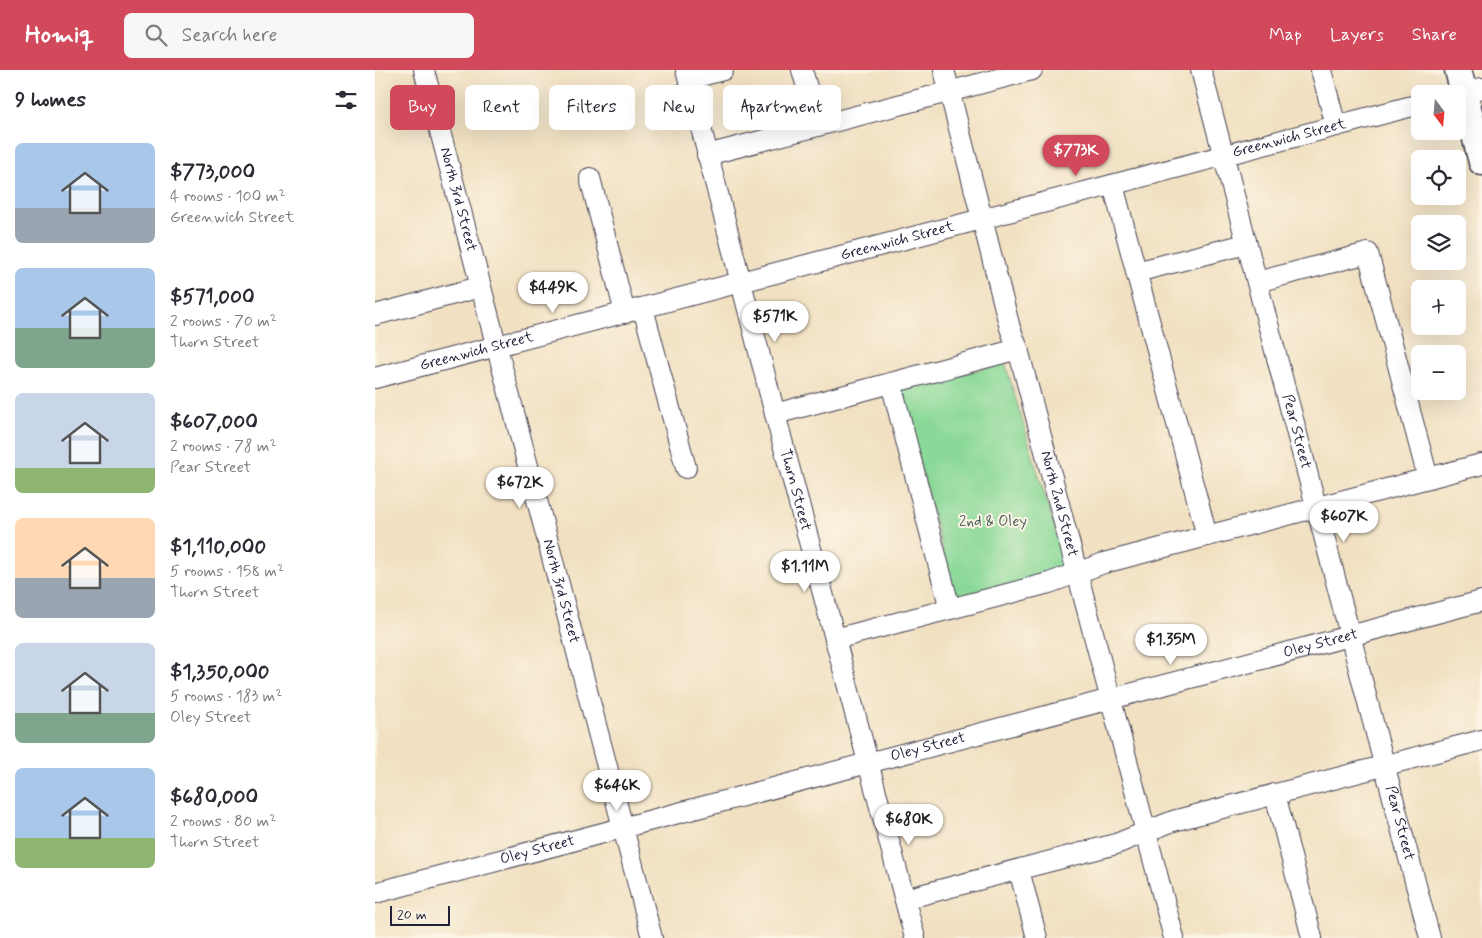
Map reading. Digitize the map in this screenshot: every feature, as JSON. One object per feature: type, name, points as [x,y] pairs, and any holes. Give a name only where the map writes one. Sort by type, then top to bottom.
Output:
[{"type":"main road","points":[[1466,90],[1482,162]]},
{"type":"street","name":"North 3rd Street","points":[[424,70],[495,347],[652,938]]},
{"type":"street","points":[[687,74],[723,70]]},
{"type":"street","points":[[802,70],[806,85]]},
{"type":"street","name":"North 2nd Street","points":[[944,70],[1010,328],[1018,349],[1138,808],[1174,938]]},
{"type":"street","points":[[841,120],[1031,70]]},
{"type":"street","name":"Pear Street","points":[[1201,70],[1431,938]]},
{"type":"street","points":[[1321,70],[1336,126]]},
{"type":"street","name":"Thorn Street","points":[[687,74],[775,414],[915,938]]},
{"type":"street","name":"Greenwich Street","points":[[375,378],[1411,106]]},
{"type":"street","points":[[707,155],[803,130]]},
{"type":"street","points":[[589,178],[686,468]]},
{"type":"street","points":[[1113,185],[1207,536]]},
{"type":"street","points":[[1136,272],[1247,244]]},
{"type":"street","points":[[1257,282],[1368,253],[1428,478]]},
{"type":"street","points":[[375,314],[480,288]]},
{"type":"street","points":[[775,414],[1018,349]]},
{"type":"street","points":[[891,383],[950,609]]},
{"type":"street","points":[[835,639],[1049,583],[1105,563],[1482,464]]},
{"type":"street","name":"Oley Street","points":[[375,893],[1482,601]]},
{"type":"street","points":[[905,900],[1116,844],[1173,821],[1482,740]]},
{"type":"street","points":[[1275,794],[1312,938]]},
{"type":"street","points":[[1019,870],[1037,938]]},
{"type":"green space","name":"2nd & Oley","points":[[1005,363],[1067,570],[956,601],[900,390]]}]
